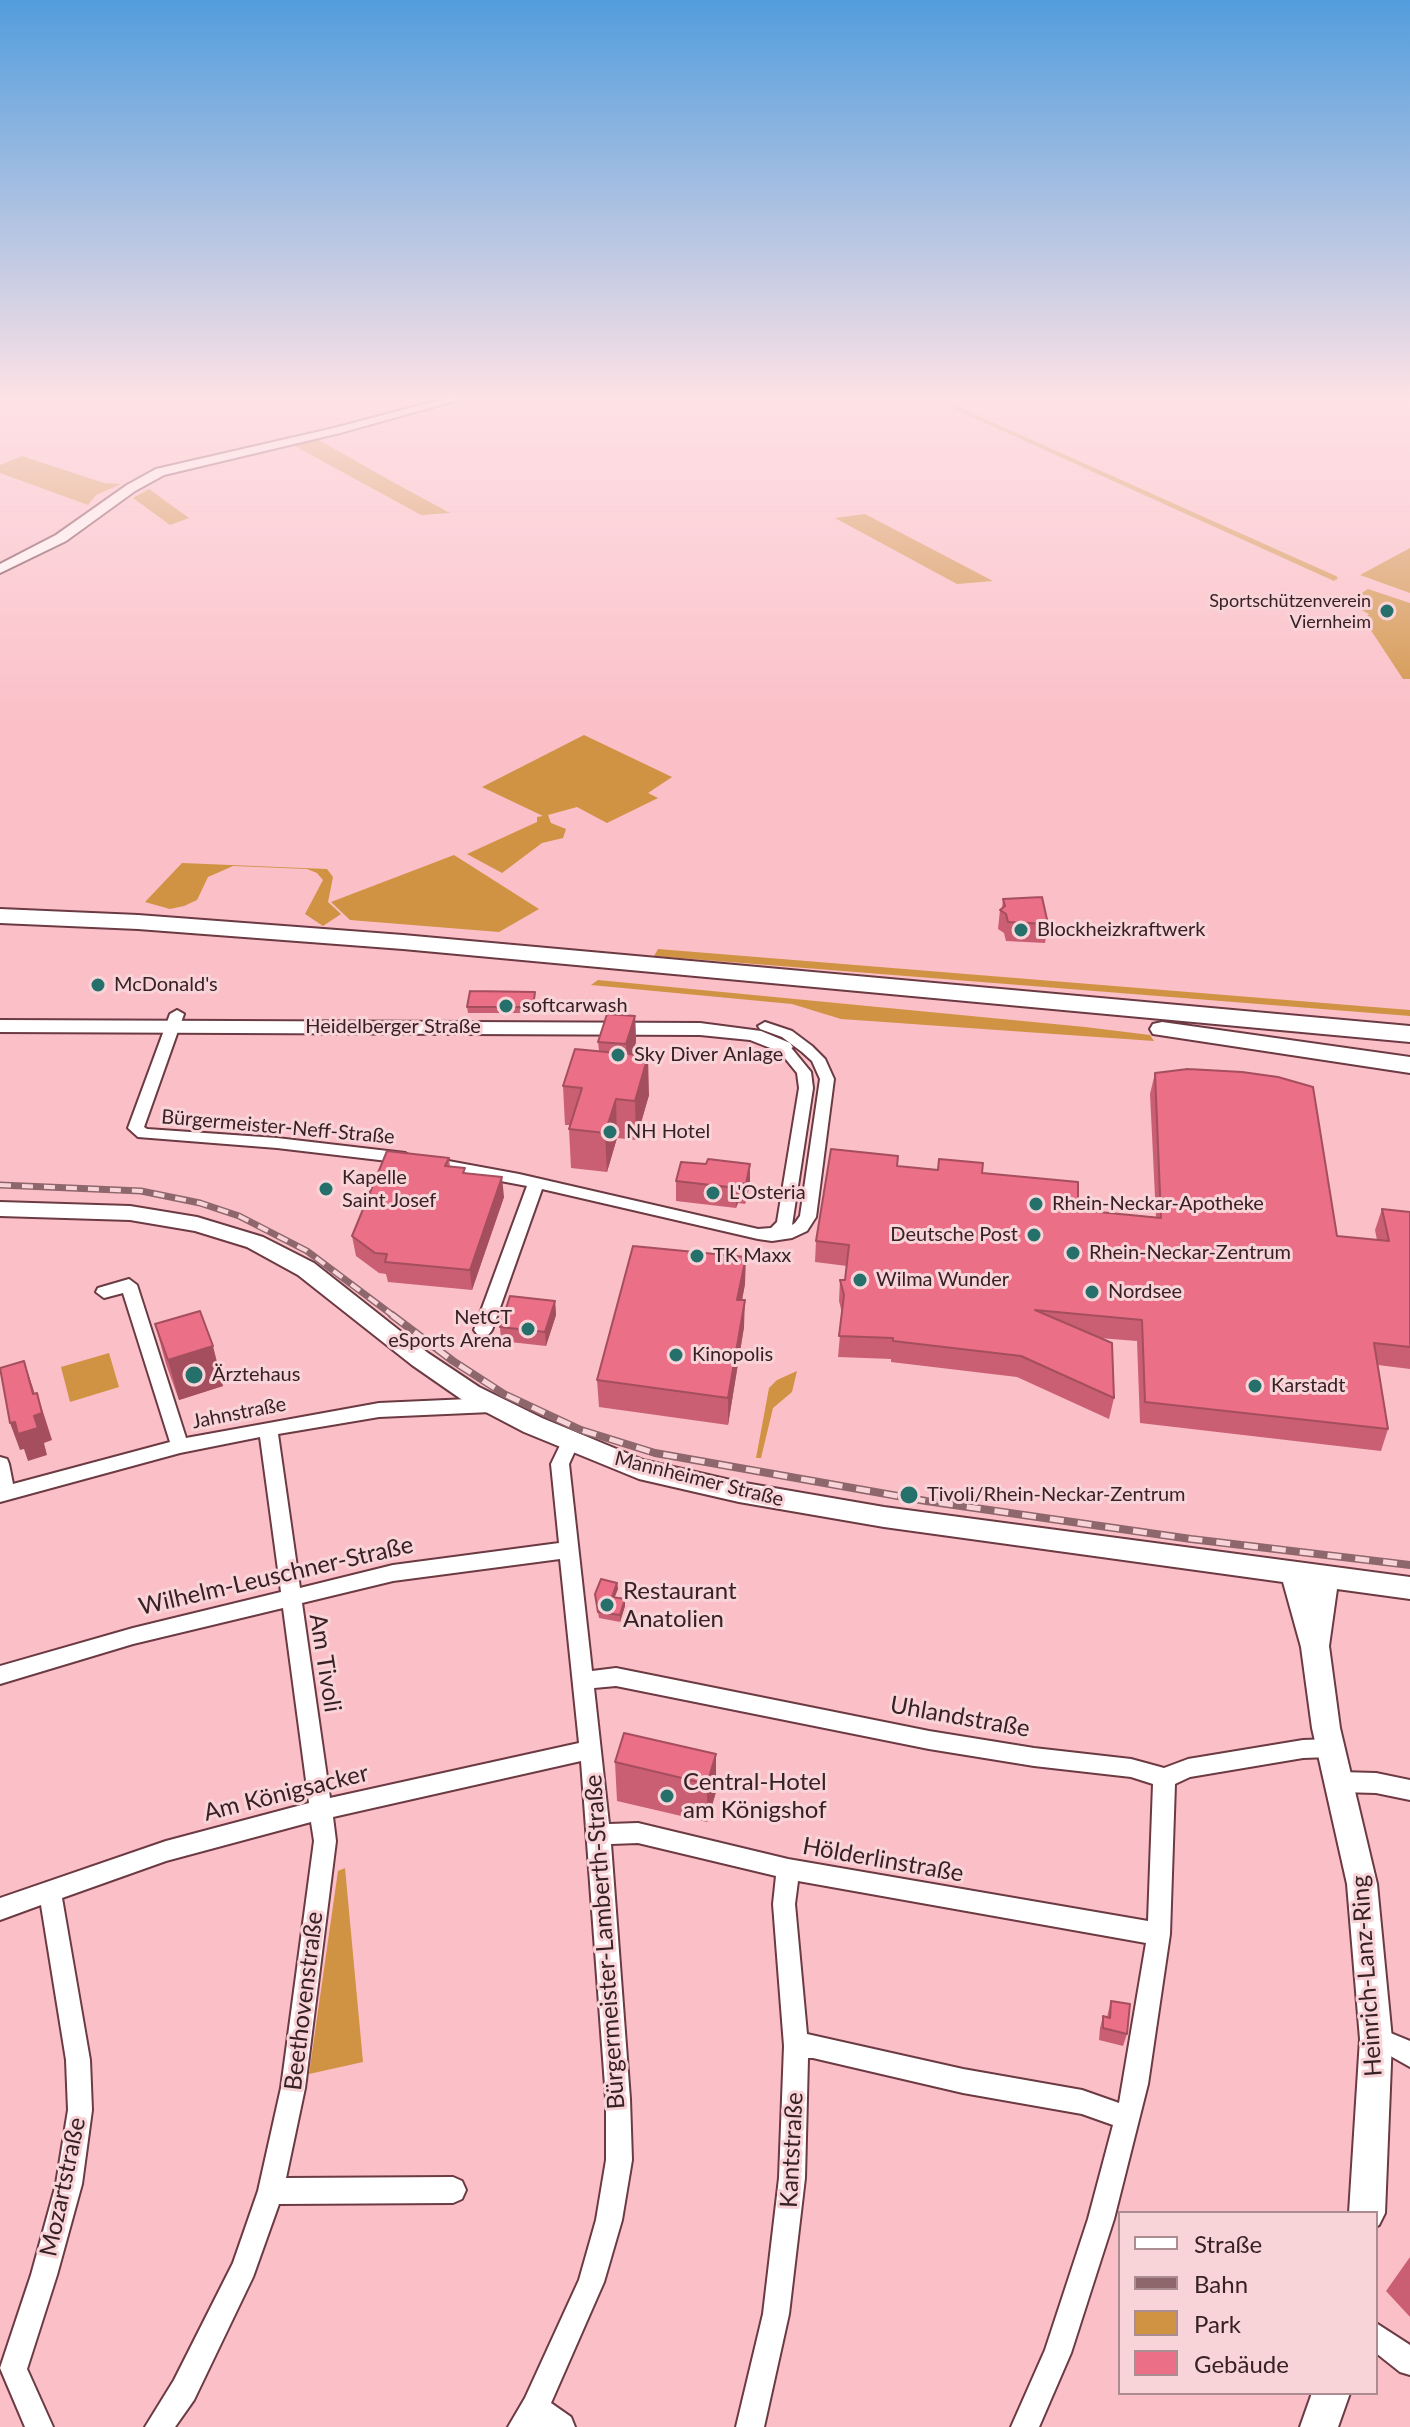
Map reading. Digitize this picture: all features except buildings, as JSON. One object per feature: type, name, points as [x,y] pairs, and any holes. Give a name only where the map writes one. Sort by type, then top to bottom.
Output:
[{"type":"highway","points":[[0,916],[356,938],[1410,1034]]},
{"type":"highway","points":[[0,928],[357,950],[1410,1046]]},
{"type":"highway","points":[[1095,1017],[1410,1065]]},
{"type":"highway","points":[[1241,1019],[1410,1024]]},
{"type":"street","points":[[0,569],[61,538],[101,509]]},
{"type":"street","name":"Heidelberger Straße","points":[[0,1016],[700,1029],[754,1035],[783,1047]]},
{"type":"street","name":"Heidelberger Straße","points":[[0,1026],[174,1020],[727,1020],[765,1026]]},
{"type":"street","name":"Bürgermeister-Neff-Straße","points":[[174,1020],[136,1128],[143,1134],[379,1154],[536,1183],[772,1236]]},
{"type":"street","points":[[765,1026],[787,1034],[807,1049],[818,1059],[827,1079],[808,1217],[792,1233],[772,1236]]},
{"type":"street","points":[[772,1236],[785,1224],[806,1088],[804,1072],[783,1047]]},
{"type":"street","points":[[483,1330],[536,1183]]},
{"type":"street","name":"Mannheimer Straße","points":[[0,1209],[130,1213],[197,1224],[255,1242],[306,1269],[420,1359],[491,1405],[570,1442],[639,1469],[749,1494],[884,1517],[1295,1575],[1410,1588]]},
{"type":"street","points":[[104,1292],[129,1285],[180,1446]]},
{"type":"street","name":"Jahnstraße","points":[[3,1494],[180,1446],[379,1410],[491,1405]]},
{"type":"street","name":"Am Tivoli","points":[[268,1430],[288,1597],[321,1809]]},
{"type":"street","name":"Bürgermeister-Lamberth-Straße","points":[[529,2418],[591,2282],[609,2220],[619,2160],[618,2099],[599,1834],[560,1464],[570,1442]]},
{"type":"street","points":[[0,1464],[3,1494]]},
{"type":"street","name":"Wilhelm-Leuschner-Straße","points":[[0,1675],[133,1636],[288,1597],[445,1565],[568,1550]]},
{"type":"street","name":"Heinrich-Lanz-Ring","points":[[1295,1575],[1298,1596],[1315,1647],[1331,1748],[1362,1884],[1376,2039],[1367,2211]]},
{"type":"street","name":"Heinrich-Lanz-Ring","points":[[1315,1647],[1324,1603],[1324,1578]]},
{"type":"street","name":"Uhlandstraße","points":[[581,1681],[616,1677],[929,1740],[1034,1757],[1131,1768],[1164,1778]]},
{"type":"street","points":[[1025,2427],[1058,2353],[1101,2219],[1128,2118],[1159,1934],[1164,1778],[1188,1768],[1303,1749],[1331,1748]]},
{"type":"street","name":"Am Königsacker","points":[[0,1909],[166,1851],[321,1809],[590,1750]]},
{"type":"street","points":[[1340,1782],[1376,1783],[1410,1790]]},
{"type":"street","name":"Beethovenstraße","points":[[159,2427],[184,2390],[213,2334],[244,2268],[271,2191],[286,2132],[301,2028],[325,1841],[321,1809]]},
{"type":"street","name":"Hölderlinstraße","points":[[599,1834],[638,1833],[788,1869],[1159,1934]]},
{"type":"street","name":"Kantstraße","points":[[750,2427],[776,2314],[786,2246],[796,2046],[784,1904],[788,1869]]},
{"type":"street","name":"Mozartstraße","points":[[39,2427],[13,2370],[69,2184],[80,2110],[78,2060],[50,1891]]},
{"type":"street","points":[[1376,2039],[1393,2044],[1410,2055]]},
{"type":"street","points":[[796,2046],[813,2046],[963,2081],[1082,2102],[1128,2118]]},
{"type":"street","points":[[271,2191],[453,2190]]},
{"type":"street","points":[[1378,2338],[1410,2362]]},
{"type":"street","points":[[1319,2427],[1330,2395]]},
{"type":"street","points":[[529,2418],[561,2427]]},
{"type":"green space","points":[[148,509],[177,509],[189,518],[170,525]]},
{"type":"green space","points":[[411,509],[443,509],[450,513],[421,515]]},
{"type":"green space","points":[[1176,509],[1187,509],[1336,576],[1338,578],[1334,581]]},
{"type":"green space","points":[[865,514],[993,581],[957,584],[835,518]]},
{"type":"green space","points":[[1410,548],[1410,593],[1360,575]]},
{"type":"green space","points":[[1368,589],[1410,603],[1410,679],[1403,679],[1370,629],[1366,617],[1369,614],[1356,607],[1354,598]]},
{"type":"green space","points":[[584,735],[672,777],[648,793],[658,798],[607,823],[577,807],[548,815],[551,823],[566,829],[563,838],[542,843],[502,873],[467,854],[537,822],[537,817],[543,816],[482,787]]},
{"type":"green space","points":[[454,855],[539,909],[499,932],[350,920],[331,902]]},
{"type":"green space","points":[[182,863],[327,869],[333,877],[328,902],[341,914],[323,926],[305,914],[323,880],[307,869],[233,866],[208,877],[197,900],[184,906],[170,909],[145,902]]},
{"type":"green space","points":[[658,949],[1410,1010],[1410,1016],[654,956]]},
{"type":"green space","points":[[598,980],[1085,1027],[1150,1035],[1154,1041],[841,1019],[792,1004],[591,985]]},
{"type":"green space","points":[[109,1353],[119,1387],[70,1402],[61,1367]]},
{"type":"green space","points":[[797,1371],[792,1392],[773,1408],[761,1458],[756,1458],[769,1388],[777,1380]]},
{"type":"green space","points":[[345,1868],[363,2062],[309,2074],[338,1871]]},
{"type":"railway","points":[[0,1185],[141,1191],[200,1203],[239,1216],[307,1251],[395,1317]]},
{"type":"railway","points":[[392,1315],[453,1361],[504,1394],[581,1430],[655,1453],[926,1501],[1191,1539],[1410,1565]]},
{"type":"place","name":"Sportschützenverein Viernheim","points":[[1387,611]]},
{"type":"place","name":"Blockheizkraftwerk","points":[[1021,930]]},
{"type":"place","name":"McDonald's","points":[[98,985]]},
{"type":"place","name":"softcarwash","points":[[506,1006]]},
{"type":"place","name":"Sky Diver Anlage","points":[[618,1055]]},
{"type":"place","name":"NH Hotel","points":[[610,1132]]},
{"type":"place","name":"Kapelle Saint Josef","points":[[326,1189]]},
{"type":"place","name":"L'Osteria","points":[[713,1193]]},
{"type":"place","name":"Rhein-Neckar-Apotheke","points":[[1036,1204]]},
{"type":"place","name":"Deutsche Post","points":[[1034,1235]]},
{"type":"place","name":"Rhein-Neckar-Zentrum","points":[[1073,1253]]},
{"type":"place","name":"TK Maxx","points":[[697,1256]]},
{"type":"place","name":"Wilma Wunder","points":[[860,1280]]},
{"type":"place","name":"Nordsee","points":[[1092,1292]]},
{"type":"place","name":"NetCT eSports Arena","points":[[528,1329]]},
{"type":"place","name":"Kinopolis","points":[[676,1355]]},
{"type":"place","name":"Ärztehaus","points":[[194,1375]]},
{"type":"place","name":"Karstadt","points":[[1255,1386]]},
{"type":"place","name":"Tivoli/Rhein-Neckar-Zentrum","points":[[909,1495]]},
{"type":"place","name":"Restaurant Anatolien","points":[[607,1605]]},
{"type":"place","name":"Central-Hotel am Königshof","points":[[667,1796]]}]
